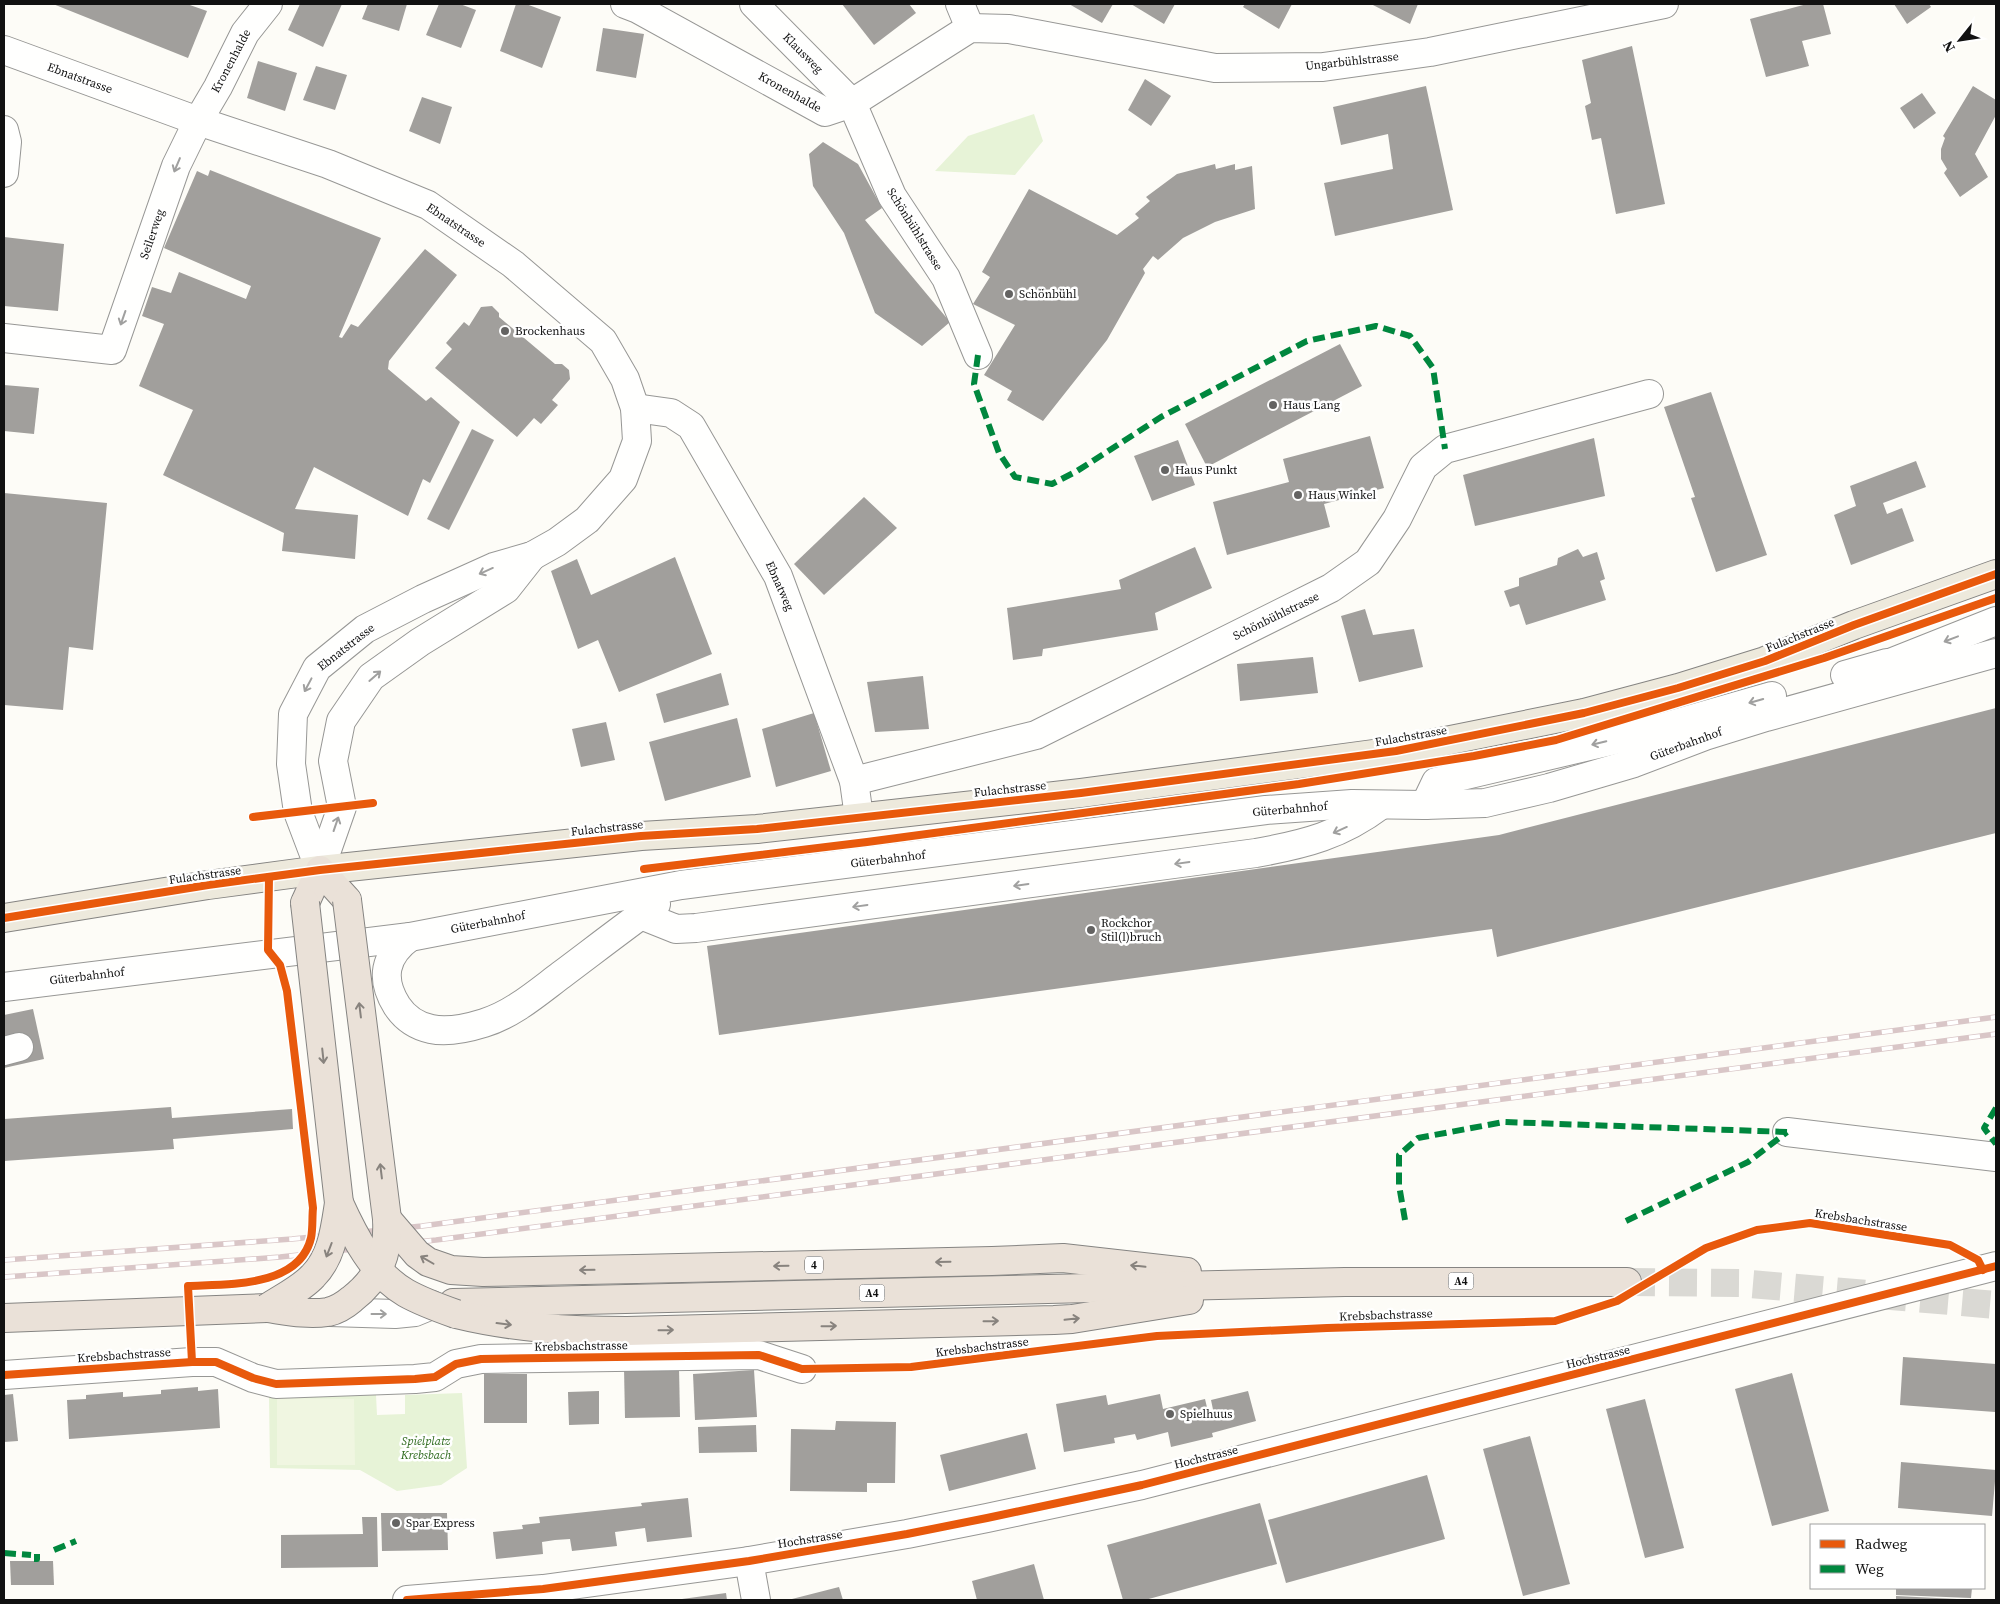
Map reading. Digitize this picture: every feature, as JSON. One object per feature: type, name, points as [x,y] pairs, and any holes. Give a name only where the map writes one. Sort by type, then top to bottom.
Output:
[{"type":"highway","points":[[4,1318],[267,1308],[301,1314],[330,1312],[344,1306],[362,1292],[379,1270],[387,1248],[387,1219],[347,900],[320,870],[305,903],[339,1203],[333,1238],[320,1268],[312,1277],[267,1308]]},
{"type":"highway","points":[[339,1203],[356,1239],[390,1282],[404,1292],[443,1304],[456,1314],[496,1323],[587,1330],[1072,1319],[1291,1283]]},
{"type":"highway","name":"4","points":[[387,1219],[403,1240],[428,1262],[439,1267],[466,1272],[1063,1258],[1291,1283]]},
{"type":"highway","name":"A4","points":[[443,1304],[1291,1283],[1627,1282]]},
{"type":"main road","name":"Fulachstrasse","points":[[4,918],[208,885],[320,870],[641,836],[757,829],[1081,793],[1396,751],[1489,734],[1594,711],[1678,688],[1756,664],[1854,625],[1996,574]]},
{"type":"street","name":"Kronenhalde","points":[[198,121],[218,87],[245,33],[268,4]]},
{"type":"street","name":"Kronenhalde","points":[[625,4],[638,9],[825,112],[852,103],[965,16],[1009,29]]},
{"type":"street","name":"Klausweg","points":[[754,4],[852,103]]},
{"type":"street","name":"Ungarbühlstrasse","points":[[1009,29],[1215,68],[1323,67],[1430,52],[1664,4]]},
{"type":"street","name":"Ebnatstrasse","points":[[4,50],[198,121],[328,164],[428,205],[513,264],[603,342],[625,379],[635,408],[636,441],[622,479],[587,520],[558,542],[532,556],[494,567],[424,599],[366,629],[317,668],[293,714],[290,764],[298,812],[320,870]]},
{"type":"street","name":"Schönbühlstrasse","points":[[852,103],[892,196],[946,278],[978,355]]},
{"type":"street","name":"Seilerweg","points":[[4,338],[112,350],[176,166],[198,121]]},
{"type":"street","points":[[4,130],[7,142],[4,173]]},
{"type":"street","name":"Schönbühlstrasse","points":[[854,781],[1036,735],[1331,588],[1368,562],[1397,519],[1423,467],[1444,449],[1649,394]]},
{"type":"street","name":"Ebnatweg","points":[[635,408],[671,412],[691,426],[778,576],[854,781],[859,817]]},
{"type":"street","name":"Ebnatstrasse","points":[[320,870],[342,806],[333,761],[341,721],[346,713],[371,677],[420,642],[506,589],[532,556]]},
{"type":"street","name":"Güterbahnhof","points":[[1766,717],[1886,663],[1996,621]]},
{"type":"street","name":"Güterbahnhof","points":[[4,987],[410,937],[681,885],[1266,810],[1352,804],[1424,805],[1485,803],[1549,788],[1634,763],[1705,736],[1766,717],[1996,653]]},
{"type":"street","points":[[1424,805],[1436,782],[1636,735],[1886,663]]},
{"type":"street","points":[[641,915],[676,929],[696,928],[1256,853],[1297,846],[1337,832],[1360,820],[1381,805]]},
{"type":"street","points":[[410,937],[400,944],[393,953],[387,970],[388,989],[392,998],[408,1019],[419,1025],[442,1030],[459,1029],[493,1020],[520,1005],[681,885]]},
{"type":"street","points":[[1787,1132],[1996,1157]]},
{"type":"street","name":"Hochstrasse","points":[[407,1600],[543,1589],[749,1561],[907,1534],[1142,1485],[1996,1266]]},
{"type":"street","points":[[330,1312],[395,1314],[415,1312],[443,1304]]},
{"type":"street","name":"Krebsbachstrasse","points":[[4,1375],[216,1362],[253,1378],[276,1384],[435,1377],[456,1364],[481,1358],[759,1355],[802,1369]]},
{"type":"street","points":[[749,1561],[756,1600]]},
{"type":"green space","points":[[1034,114],[1043,141],[1015,175],[935,171],[968,136]]},
{"type":"green space","name":"Spielplatz Krebsbach","points":[[462,1393],[467,1468],[441,1485],[397,1491],[360,1470],[270,1468],[269,1397],[376,1395],[377,1415],[405,1414],[405,1395]]},
{"type":"green space","points":[[277,1398],[354,1399],[355,1465],[277,1465]]},
{"type":"building","points":[[53,4],[187,4],[207,11],[188,58]]},
{"type":"building","points":[[300,4],[342,4],[323,47],[288,30]]},
{"type":"building","points":[[368,4],[407,4],[399,31],[362,19]]},
{"type":"building","points":[[439,4],[460,4],[476,10],[461,48],[426,35]]},
{"type":"building","points":[[516,4],[526,4],[561,17],[542,68],[500,51]]},
{"type":"building","points":[[842,4],[909,4],[916,13],[874,45]]},
{"type":"building","points":[[1069,4],[1113,4],[1102,23]]},
{"type":"building","points":[[1131,4],[1175,4],[1164,24]]},
{"type":"building","points":[[1245,4],[1292,4],[1279,29],[1243,7]]},
{"type":"building","points":[[1371,4],[1418,4],[1410,24]]},
{"type":"building","points":[[1807,4],[1823,4],[1831,34],[1802,41],[1809,66],[1766,77],[1750,19]]},
{"type":"building","points":[[1894,4],[1929,4],[1931,7],[1907,24]]},
{"type":"building","points":[[603,28],[644,34],[636,78],[596,71]]},
{"type":"building","points":[[1632,46],[1665,204],[1616,214],[1601,138],[1592,140],[1585,106],[1591,103],[1582,60]]},
{"type":"building","points":[[258,61],[297,73],[285,111],[247,98]]},
{"type":"building","points":[[316,66],[347,75],[335,110],[303,100]]},
{"type":"building","points":[[1145,79],[1171,96],[1151,126],[1128,110]]},
{"type":"building","points":[[1426,86],[1453,210],[1335,236],[1324,183],[1393,169],[1388,134],[1341,145],[1333,107]]},
{"type":"building","points":[[1973,86],[1996,100],[1996,115],[1975,154],[1988,177],[1960,197],[1944,173],[1947,169],[1941,159],[1941,149],[1945,138],[1943,136]]},
{"type":"building","points":[[1922,93],[1936,113],[1914,129],[1900,108]]},
{"type":"building","points":[[422,97],[452,107],[440,144],[409,131]]},
{"type":"building","points":[[823,142],[858,164],[882,208],[865,220],[950,322],[922,346],[875,313],[844,233],[813,186],[809,154]]},
{"type":"building","points":[[1215,164],[1216,169],[1235,164],[1235,170],[1252,166],[1255,209],[1215,222],[1183,238],[1158,260],[1153,256],[1143,269],[1145,273],[1107,340],[1043,421],[1007,400],[1012,391],[984,375],[1015,325],[973,304],[990,277],[982,272],[1029,189],[1117,235],[1139,218],[1135,214],[1150,201],[1146,197],[1177,174]]},
{"type":"building","points":[[210,170],[381,238],[339,337],[342,338],[351,324],[358,327],[425,249],[457,275],[389,361],[388,369],[426,401],[431,397],[460,422],[430,483],[423,479],[408,516],[314,467],[295,509],[358,515],[355,559],[282,551],[284,533],[163,475],[193,410],[139,386],[164,324],[142,316],[152,287],[171,293],[179,272],[246,299],[251,286],[164,248],[197,171],[208,176]]},
{"type":"building","points":[[4,237],[64,244],[58,311],[4,306]]},
{"type":"building","points":[[492,306],[499,313],[499,317],[555,364],[562,364],[569,370],[570,379],[552,400],[558,405],[541,424],[534,418],[517,437],[435,368],[452,349],[446,343],[464,322],[469,326],[481,307]]},
{"type":"building","name":"Haus Lang","points":[[1340,344],[1362,386],[1207,467],[1185,424]]},
{"type":"building","points":[[4,385],[39,388],[34,434],[4,431]]},
{"type":"building","points":[[1711,392],[1767,555],[1716,572],[1691,498],[1695,497],[1664,407]]},
{"type":"building","points":[[472,429],[494,440],[449,530],[427,519]]},
{"type":"building","name":"Haus Winkel","points":[[1370,436],[1384,488],[1324,504],[1330,527],[1227,555],[1213,502],[1289,482],[1283,459]]},
{"type":"building","points":[[1594,438],[1605,496],[1475,526],[1463,475]]},
{"type":"building","name":"Haus Punkt","points":[[1178,440],[1195,485],[1152,501],[1134,456]]},
{"type":"building","points":[[1916,461],[1926,487],[1883,503],[1887,514],[1902,508],[1914,541],[1851,565],[1834,515],[1856,506],[1850,486]]},
{"type":"building","points":[[4,493],[107,503],[93,650],[69,647],[63,710],[4,705]]},
{"type":"building","points":[[864,497],[897,528],[824,595],[794,564]]},
{"type":"building","points":[[1195,547],[1212,588],[1155,613],[1158,630],[1043,649],[1042,656],[1013,660],[1007,608],[1121,589],[1119,580]]},
{"type":"building","points":[[1578,549],[1583,557],[1597,552],[1605,579],[1600,581],[1606,600],[1526,625],[1519,604],[1510,607],[1504,591],[1519,586],[1519,578],[1557,565],[1558,558]]},
{"type":"building","points":[[675,557],[712,654],[619,692],[598,640],[578,649],[551,571],[577,559],[591,595]]},
{"type":"building","points":[[1365,609],[1373,635],[1414,629],[1423,667],[1359,682],[1341,616]]},
{"type":"building","points":[[1313,657],[1318,693],[1240,701],[1237,664]]},
{"type":"building","points":[[721,673],[729,705],[664,723],[656,694]]},
{"type":"building","points":[[923,676],[929,729],[875,732],[867,682]]},
{"type":"building","points":[[1996,708],[1996,833],[1497,957],[1492,929],[719,1035],[707,946],[1499,835]]},
{"type":"building","points":[[814,713],[831,771],[776,787],[762,729]]},
{"type":"building","points":[[737,718],[751,777],[665,801],[649,742]]},
{"type":"building","points":[[606,722],[615,760],[581,767],[572,729]]},
{"type":"building","points":[[33,1009],[44,1059],[4,1068],[4,1015]]},
{"type":"building","points":[[171,1107],[172,1118],[292,1109],[293,1129],[173,1139],[174,1149],[4,1161],[4,1119]]},
{"type":"building","points":[[1903,1357],[1996,1364],[1995,1412],[1900,1405]]},
{"type":"building","points":[[624,1368],[679,1368],[680,1417],[625,1418]]},
{"type":"building","points":[[754,1370],[757,1417],[695,1420],[693,1374]]},
{"type":"building","points":[[1792,1373],[1829,1511],[1772,1526],[1735,1389]]},
{"type":"building","points":[[484,1374],[527,1374],[527,1423],[484,1423]]},
{"type":"building","points":[[198,1387],[198,1391],[218,1389],[220,1428],[69,1439],[67,1400],[86,1399],[86,1395],[123,1392],[123,1397],[161,1394],[161,1390]]},
{"type":"building","points":[[599,1391],[599,1424],[569,1425],[568,1392]]},
{"type":"building","points":[[1248,1391],[1256,1421],[1212,1433],[1213,1437],[1171,1447],[1168,1432],[1137,1440],[1135,1434],[1114,1438],[1115,1443],[1064,1452],[1056,1404],[1106,1395],[1108,1405],[1160,1394],[1163,1409],[1205,1399],[1210,1420],[1215,1419],[1211,1400]]},
{"type":"building","points":[[13,1394],[18,1441],[4,1442],[4,1395]]},
{"type":"building","points":[[1645,1399],[1684,1548],[1645,1558],[1606,1409]]},
{"type":"building","points":[[836,1421],[896,1422],[895,1483],[867,1483],[867,1492],[790,1491],[791,1429],[835,1430]]},
{"type":"building","points":[[756,1425],[757,1452],[699,1453],[698,1427]]},
{"type":"building","points":[[1027,1433],[1036,1469],[949,1491],[940,1455]]},
{"type":"building","points":[[1530,1436],[1570,1584],[1523,1596],[1483,1449]]},
{"type":"building","points":[[1901,1462],[1996,1470],[1992,1516],[1898,1508]]},
{"type":"building","points":[[1427,1475],[1445,1539],[1286,1583],[1268,1520]]},
{"type":"building","points":[[688,1498],[692,1537],[647,1542],[645,1528],[615,1532],[617,1546],[572,1551],[570,1539],[555,1540],[542,1542],[543,1554],[496,1559],[493,1532],[523,1529],[522,1525],[540,1523],[539,1517],[642,1506],[641,1503]]},
{"type":"building","points":[[1260,1503],[1277,1564],[1145,1600],[1123,1600],[1107,1545]]},
{"type":"building","points":[[381,1513],[447,1513],[448,1550],[382,1551]]},
{"type":"building","points":[[362,1517],[377,1517],[378,1567],[281,1568],[281,1535],[363,1534]]},
{"type":"building","points":[[10,1561],[53,1561],[54,1585],[11,1585]]},
{"type":"building","points":[[1034,1564],[1044,1600],[977,1600],[972,1581]]},
{"type":"building","points":[[839,1587],[843,1600],[788,1600]]},
{"type":"building","points":[[1896,1589],[1972,1589],[1971,1598],[1896,1595]]},
{"type":"building","points":[[726,1593],[727,1600],[682,1600],[682,1599]]},
{"type":"building","points":[[1896,1596],[1957,1599],[1957,1600],[1896,1600]]},
{"type":"tunnel","points":[[1627,1282],[1739,1283],[1996,1305]]},
{"type":"railway","points":[[4,1260],[292,1239],[422,1226],[1996,1017]]},
{"type":"railway","points":[[4,1277],[280,1257],[436,1240],[1996,1034]]},
{"type":"marked path","points":[[978,355],[974,384],[999,453],[1015,477],[1052,484],[1077,471],[1161,417],[1307,341],[1376,326],[1410,336],[1433,368],[1445,449]]},
{"type":"marked path","points":[[1996,1108],[1984,1128],[1996,1144]]},
{"type":"marked path","points":[[1405,1220],[1399,1185],[1399,1155],[1418,1138],[1504,1122],[1787,1132]]},
{"type":"marked path","points":[[1626,1221],[1748,1162],[1787,1132]]},
{"type":"marked path","points":[[54,1550],[76,1541]]},
{"type":"marked path","points":[[4,1553],[31,1555]]},
{"type":"marked path","points":[[34,1559],[37,1559],[37,1554]]},
{"type":"cycle path","points":[[4,918],[208,885],[320,870],[641,836],[757,829],[1081,793],[1396,751],[1584,713],[1678,688],[1765,661],[1854,625],[1996,574]]},
{"type":"cycle path","points":[[644,869],[867,842],[1299,784],[1474,756],[1556,740],[1824,658],[1996,598]]},
{"type":"cycle path","points":[[253,817],[373,803]]},
{"type":"cycle path","points":[[192,1362],[188,1286],[241,1283],[277,1275],[292,1266],[304,1254],[312,1234],[313,1208],[287,991],[280,965],[268,950],[269,877]]},
{"type":"cycle path","points":[[4,1375],[216,1362],[253,1378],[276,1384],[435,1377],[456,1364],[481,1359],[759,1355],[802,1369],[911,1367],[1157,1336],[1327,1328],[1555,1321],[1617,1301],[1706,1248],[1757,1230],[1810,1223],[1950,1245],[1978,1260],[1983,1270]]},
{"type":"cycle path","points":[[407,1600],[543,1589],[749,1561],[907,1534],[987,1518],[1142,1485],[1996,1266]]},
{"type":"place","name":"Schönbühl","points":[[1009,294]]},
{"type":"place","name":"Brockenhaus","points":[[505,331]]},
{"type":"place","name":"Haus Lang","points":[[1273,405]]},
{"type":"place","name":"Haus Punkt","points":[[1165,470]]},
{"type":"place","name":"Haus Winkel","points":[[1298,495]]},
{"type":"place","name":"Rockchor Stil(l)bruch","points":[[1091,930]]},
{"type":"place","name":"Spielhuus","points":[[1170,1414]]},
{"type":"place","name":"Spar Express","points":[[396,1523]]}]
